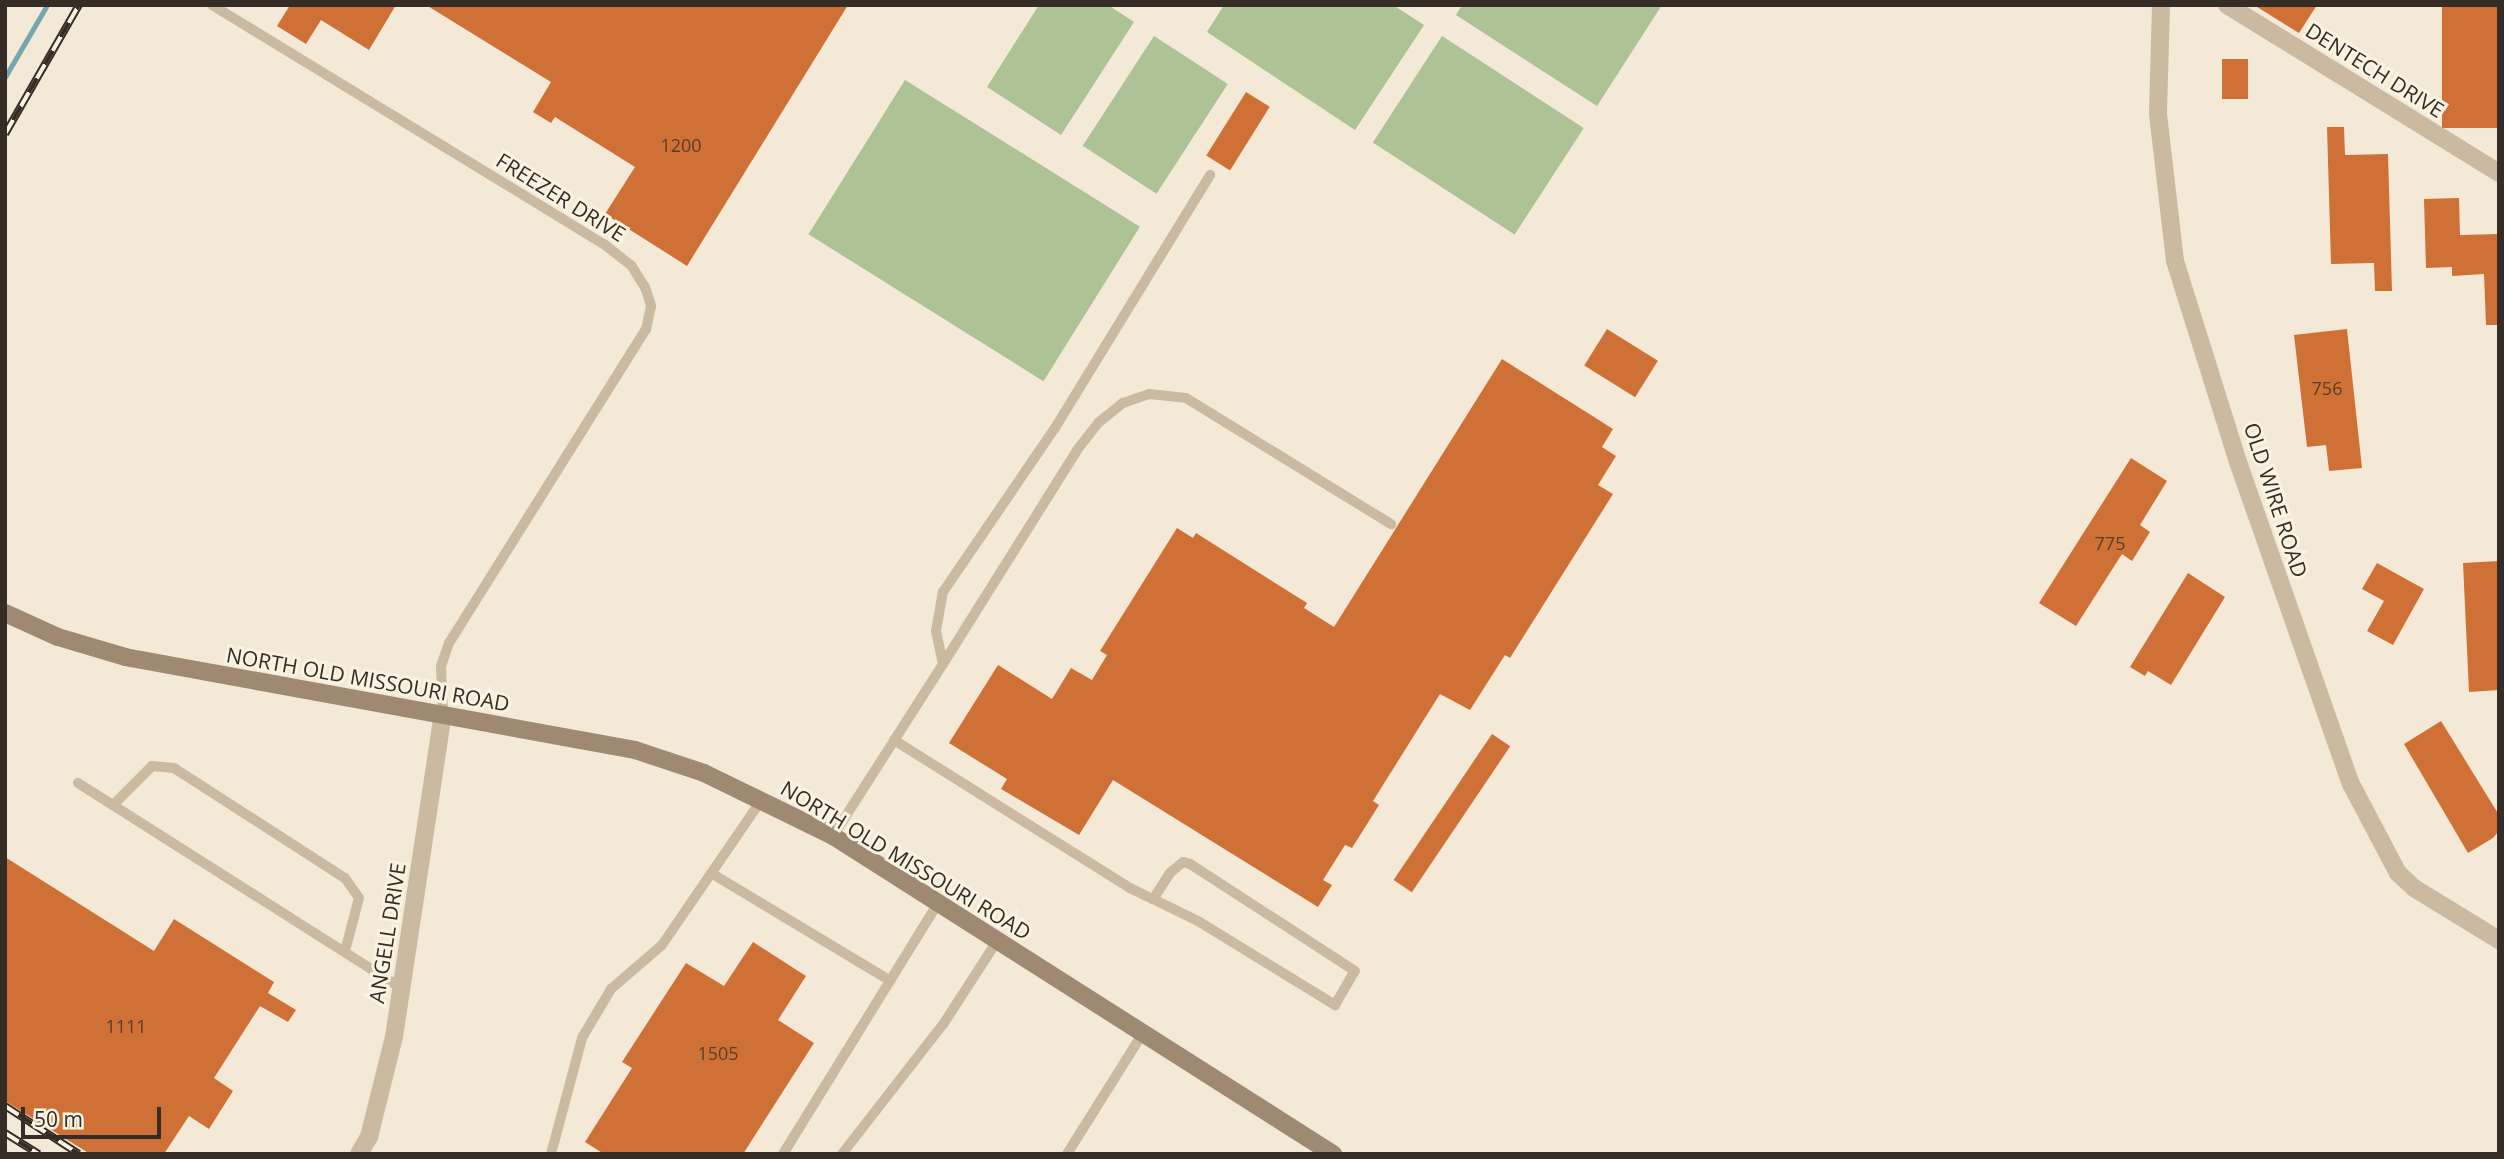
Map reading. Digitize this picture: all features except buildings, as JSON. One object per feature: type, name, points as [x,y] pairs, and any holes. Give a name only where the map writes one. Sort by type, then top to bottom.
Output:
[{"type":"main road","name":"NORTH OLD MISSOURI ROAD","points":[[5,613],[58,637],[125,657],[635,750],[762,799],[833,836],[1333,1154]]},
{"type":"street","name":"OLD WIRE ROAD","points":[[2161,5],[2158,114],[2175,261],[2243,475],[2351,784],[2398,873],[2414,888],[2499,940]]},
{"type":"street","name":"DENTECH DRIVE","points":[[2227,5],[2499,173]]},
{"type":"street","name":"ANGELL DRIVE","points":[[359,1154],[375,1112],[402,989],[443,714]]},
{"type":"lane","name":"FREEZER DRIVE","points":[[212,5],[605,246],[631,265],[645,287],[651,306],[646,329],[449,643],[441,666],[443,714]]},
{"type":"lane","points":[[943,664],[936,631],[943,592],[1055,428],[1210,175]]},
{"type":"lane","points":[[833,836],[1077,450],[1098,424],[1123,403],[1149,394],[1186,398],[1391,524]]},
{"type":"lane","points":[[894,740],[1153,899],[1198,921],[1335,1005],[1355,971],[1191,864],[1183,862],[1170,873],[1153,899]]},
{"type":"lane","points":[[113,805],[152,766],[174,768],[345,878],[359,898],[345,951]]},
{"type":"lane","points":[[78,783],[402,989]]},
{"type":"lane","points":[[551,1154],[582,1038],[611,989],[662,945],[762,799]]},
{"type":"lane","points":[[711,873],[889,980]]},
{"type":"lane","points":[[783,1154],[937,903]]},
{"type":"lane","points":[[842,1154],[863,1121],[944,1023],[997,941]]},
{"type":"lane","points":[[1067,1154],[1143,1033]]},
{"type":"green space","points":[[1039,5],[1108,5],[1134,22],[1061,135],[987,87]]},
{"type":"green space","points":[[1224,5],[1393,5],[1424,25],[1355,130],[1207,32]]},
{"type":"green space","points":[[1462,5],[1662,5],[1597,106],[1456,15]]},
{"type":"green space","points":[[1154,36],[1228,84],[1156,194],[1083,146]]},
{"type":"green space","points":[[1442,36],[1584,128],[1515,235],[1373,143]]},
{"type":"green space","points":[[905,80],[1140,227],[1043,381],[809,234]]},
{"type":"waterway","points":[[5,77],[47,5]]},
{"type":"railway","points":[[5,134],[79,5]]},
{"type":"railway","points":[[5,1106],[79,1154]]},
{"type":"railway","points":[[5,1133],[39,1154]]}]
